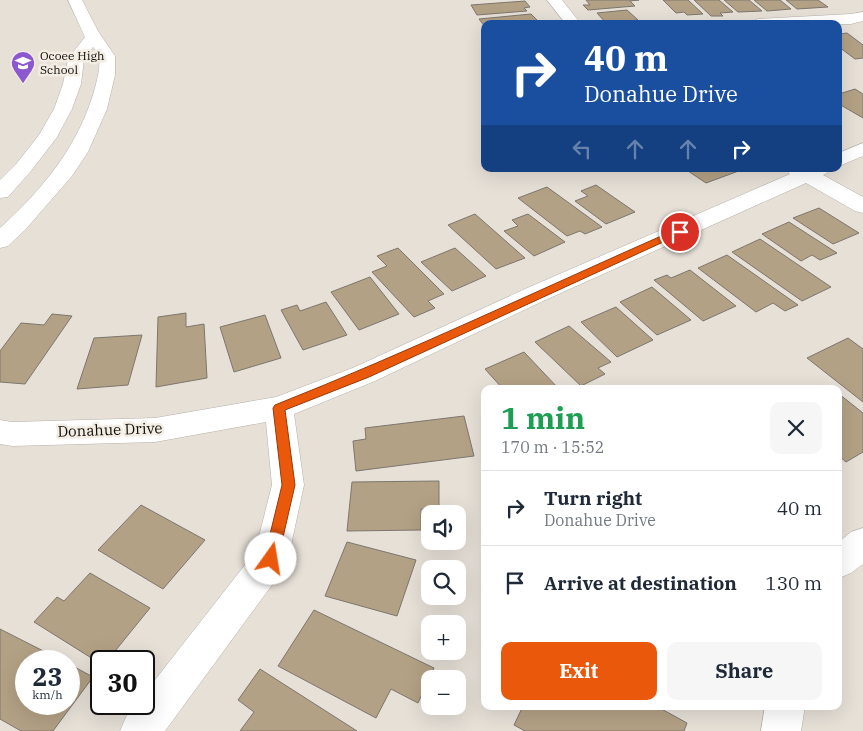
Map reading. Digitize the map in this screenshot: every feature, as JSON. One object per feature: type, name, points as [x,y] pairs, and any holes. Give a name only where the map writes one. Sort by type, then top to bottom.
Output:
[{"type":"street","points":[[0,242],[11,220],[52,187],[77,154],[93,124],[102,98],[107,73],[107,54],[93,37],[76,0]]},
{"type":"street","points":[[554,0],[571,20]]},
{"type":"street","points":[[832,20],[863,16]]},
{"type":"street","points":[[0,192],[24,167],[47,137],[63,109],[72,84],[76,59],[93,37]]},
{"type":"street","points":[[842,159],[863,149]]},
{"type":"street","name":"Donahue Drive","points":[[0,432],[12,434],[155,430],[279,408],[365,374],[806,172]]},
{"type":"street","points":[[810,172],[863,206]]},
{"type":"street","points":[[140,731],[271,559],[288,485],[279,408]]},
{"type":"street","points":[[842,560],[863,543]]},
{"type":"street","points":[[781,731],[784,710]]},
{"type":"building","points":[[586,0],[639,0],[630,1],[635,6],[588,10],[583,5],[590,5]]},
{"type":"building","points":[[663,0],[688,0],[703,14],[687,15],[684,12],[676,13]]},
{"type":"building","points":[[694,0],[719,0],[733,12],[720,13],[723,16],[711,16]]},
{"type":"building","points":[[724,0],[749,0],[762,11],[738,12]]},
{"type":"building","points":[[754,0],[780,0],[791,9],[767,11]]},
{"type":"building","points":[[786,0],[818,0],[828,7],[797,9]]},
{"type":"building","points":[[525,1],[530,7],[524,8],[527,11],[477,15],[471,5]]},
{"type":"building","points":[[627,10],[638,20],[603,20],[597,13]]},
{"type":"building","points":[[531,14],[537,20],[481,20],[481,22],[479,19]]},
{"type":"building","points":[[847,33],[863,45],[863,58],[855,59],[842,49],[842,34]]},
{"type":"building","points":[[855,89],[863,94],[863,118],[842,106],[842,93]]},
{"type":"building","points":[[690,172],[736,172],[706,183]]},
{"type":"building","points":[[596,185],[635,212],[606,224],[575,201],[588,196],[581,191]]},
{"type":"building","points":[[547,187],[602,227],[585,234],[580,231],[567,236],[518,198]]},
{"type":"building","points":[[819,208],[859,233],[833,244],[793,218]]},
{"type":"building","points":[[475,214],[525,258],[496,269],[448,225]]},
{"type":"building","points":[[528,214],[565,242],[534,256],[504,231],[518,226],[512,220]]},
{"type":"building","points":[[789,222],[837,253],[820,260],[812,255],[801,261],[762,234]]},
{"type":"building","points":[[760,239],[831,287],[802,301],[732,252]]},
{"type":"building","points":[[398,248],[444,294],[428,301],[435,308],[414,317],[372,272],[387,266],[377,256]]},
{"type":"building","points":[[455,248],[486,276],[452,291],[421,262]]},
{"type":"building","points":[[727,255],[798,305],[785,311],[773,303],[756,312],[698,268]]},
{"type":"building","points":[[690,270],[736,306],[703,321],[654,280],[667,275],[671,278]]},
{"type":"building","points":[[370,277],[399,314],[359,330],[331,292]]},
{"type":"building","points":[[652,287],[691,320],[657,335],[620,302]]},
{"type":"building","points":[[326,302],[347,335],[303,350],[281,310],[297,305],[300,311]]},
{"type":"building","points":[[616,307],[653,340],[617,357],[581,322]]},
{"type":"building","points":[[186,313],[186,327],[204,324],[207,378],[156,387],[158,317]]},
{"type":"building","points":[[52,314],[72,316],[25,384],[0,382],[0,351],[21,323],[44,325]]},
{"type":"building","points":[[265,315],[281,358],[234,372],[220,327]]},
{"type":"building","points":[[569,326],[611,362],[598,368],[605,374],[580,385],[535,342]]},
{"type":"building","points":[[142,335],[128,385],[77,389],[94,338]]},
{"type":"building","points":[[848,338],[863,349],[863,402],[842,385],[807,358]]},
{"type":"building","points":[[524,352],[555,385],[499,385],[485,369]]},
{"type":"building","points":[[842,396],[863,413],[863,452],[846,462],[842,459]]},
{"type":"building","points":[[464,416],[474,456],[356,471],[353,441],[366,439],[365,428]]},
{"type":"building","points":[[439,481],[439,505],[421,505],[421,530],[347,531],[352,482]]},
{"type":"building","points":[[141,505],[205,540],[163,589],[98,550]]},
{"type":"building","points":[[347,542],[416,560],[397,616],[325,596]]},
{"type":"building","points":[[90,573],[150,608],[116,650],[90,650],[90,657],[34,622],[57,597],[64,601]]},
{"type":"building","points":[[314,610],[434,668],[433,670],[421,670],[421,696],[418,703],[391,689],[376,718],[278,666]]},
{"type":"building","points":[[0,629],[41,650],[15,650],[15,715],[65,715],[53,731],[21,731],[0,719]]},
{"type":"building","points":[[260,669],[357,731],[240,731],[254,712],[238,700]]},
{"type":"building","points":[[80,670],[90,675],[90,681],[80,695]]},
{"type":"building","points":[[521,710],[663,710],[687,723],[684,731],[525,731],[514,725]]},
{"type":"place","name":"Ocoee High School","points":[[23,84]]},
{"type":"route","points":[[271,559],[288,485],[279,408],[365,374],[534,295],[680,232]]}]
